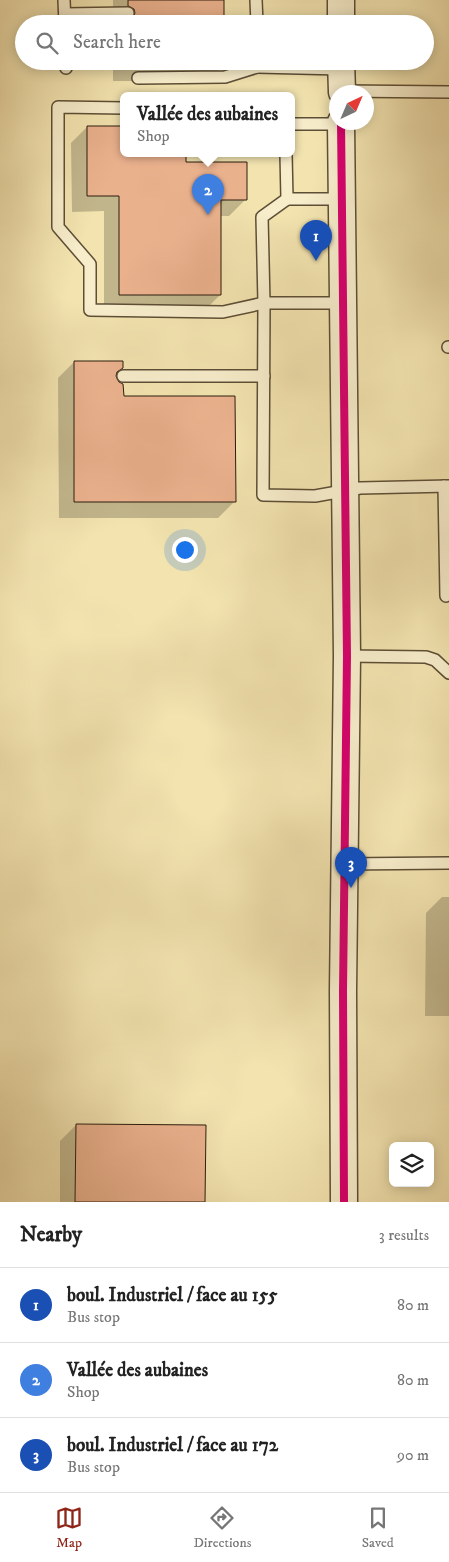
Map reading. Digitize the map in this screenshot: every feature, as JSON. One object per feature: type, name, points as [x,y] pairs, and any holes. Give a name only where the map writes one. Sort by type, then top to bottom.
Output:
[{"type":"street","points":[[340,0],[341,15]]},
{"type":"street","points":[[341,130],[347,656],[344,864],[344,1202]]},
{"type":"lane","points":[[64,0],[65,15]]},
{"type":"lane","points":[[256,0],[257,15]]},
{"type":"lane","points":[[107,15],[128,13]]},
{"type":"lane","points":[[138,78],[224,76],[240,70]]},
{"type":"lane","points":[[293,70],[449,92]]},
{"type":"lane","points":[[120,108],[58,107],[58,227],[90,264],[90,310],[223,312],[264,303],[342,304]]},
{"type":"lane","points":[[295,124],[329,123]]},
{"type":"lane","points":[[286,157],[287,199]]},
{"type":"lane","points":[[341,199],[287,199],[262,217],[264,495],[315,496],[360,488],[446,486],[446,596]]},
{"type":"lane","points":[[123,376],[264,376]]},
{"type":"lane","points":[[347,656],[426,657],[435,660],[449,673]]},
{"type":"lane","points":[[344,864],[449,863]]},
{"type":"building","points":[[128,0],[224,0],[224,15],[134,15],[134,9],[128,6]]},
{"type":"building","points":[[87,126],[120,126],[120,157],[186,157],[186,162],[247,162],[247,200],[221,200],[221,295],[119,295],[119,196],[87,196]]},
{"type":"building","points":[[74,361],[123,361],[123,368],[117,372],[116,376],[119,382],[123,384],[124,396],[235,396],[236,502],[74,502]]},
{"type":"building","points":[[76,1124],[206,1125],[205,1202],[75,1202]]},
{"type":"cycle path","points":[[341,130],[347,656],[343,991],[344,1202]]},
{"type":"place","name":"Vallée des aubaines","points":[[208,215]]},
{"type":"place","name":"boul. Industriel / face au 155","points":[[316,261]]},
{"type":"place","name":"boul. Industriel / face au 172","points":[[351,888]]}]
